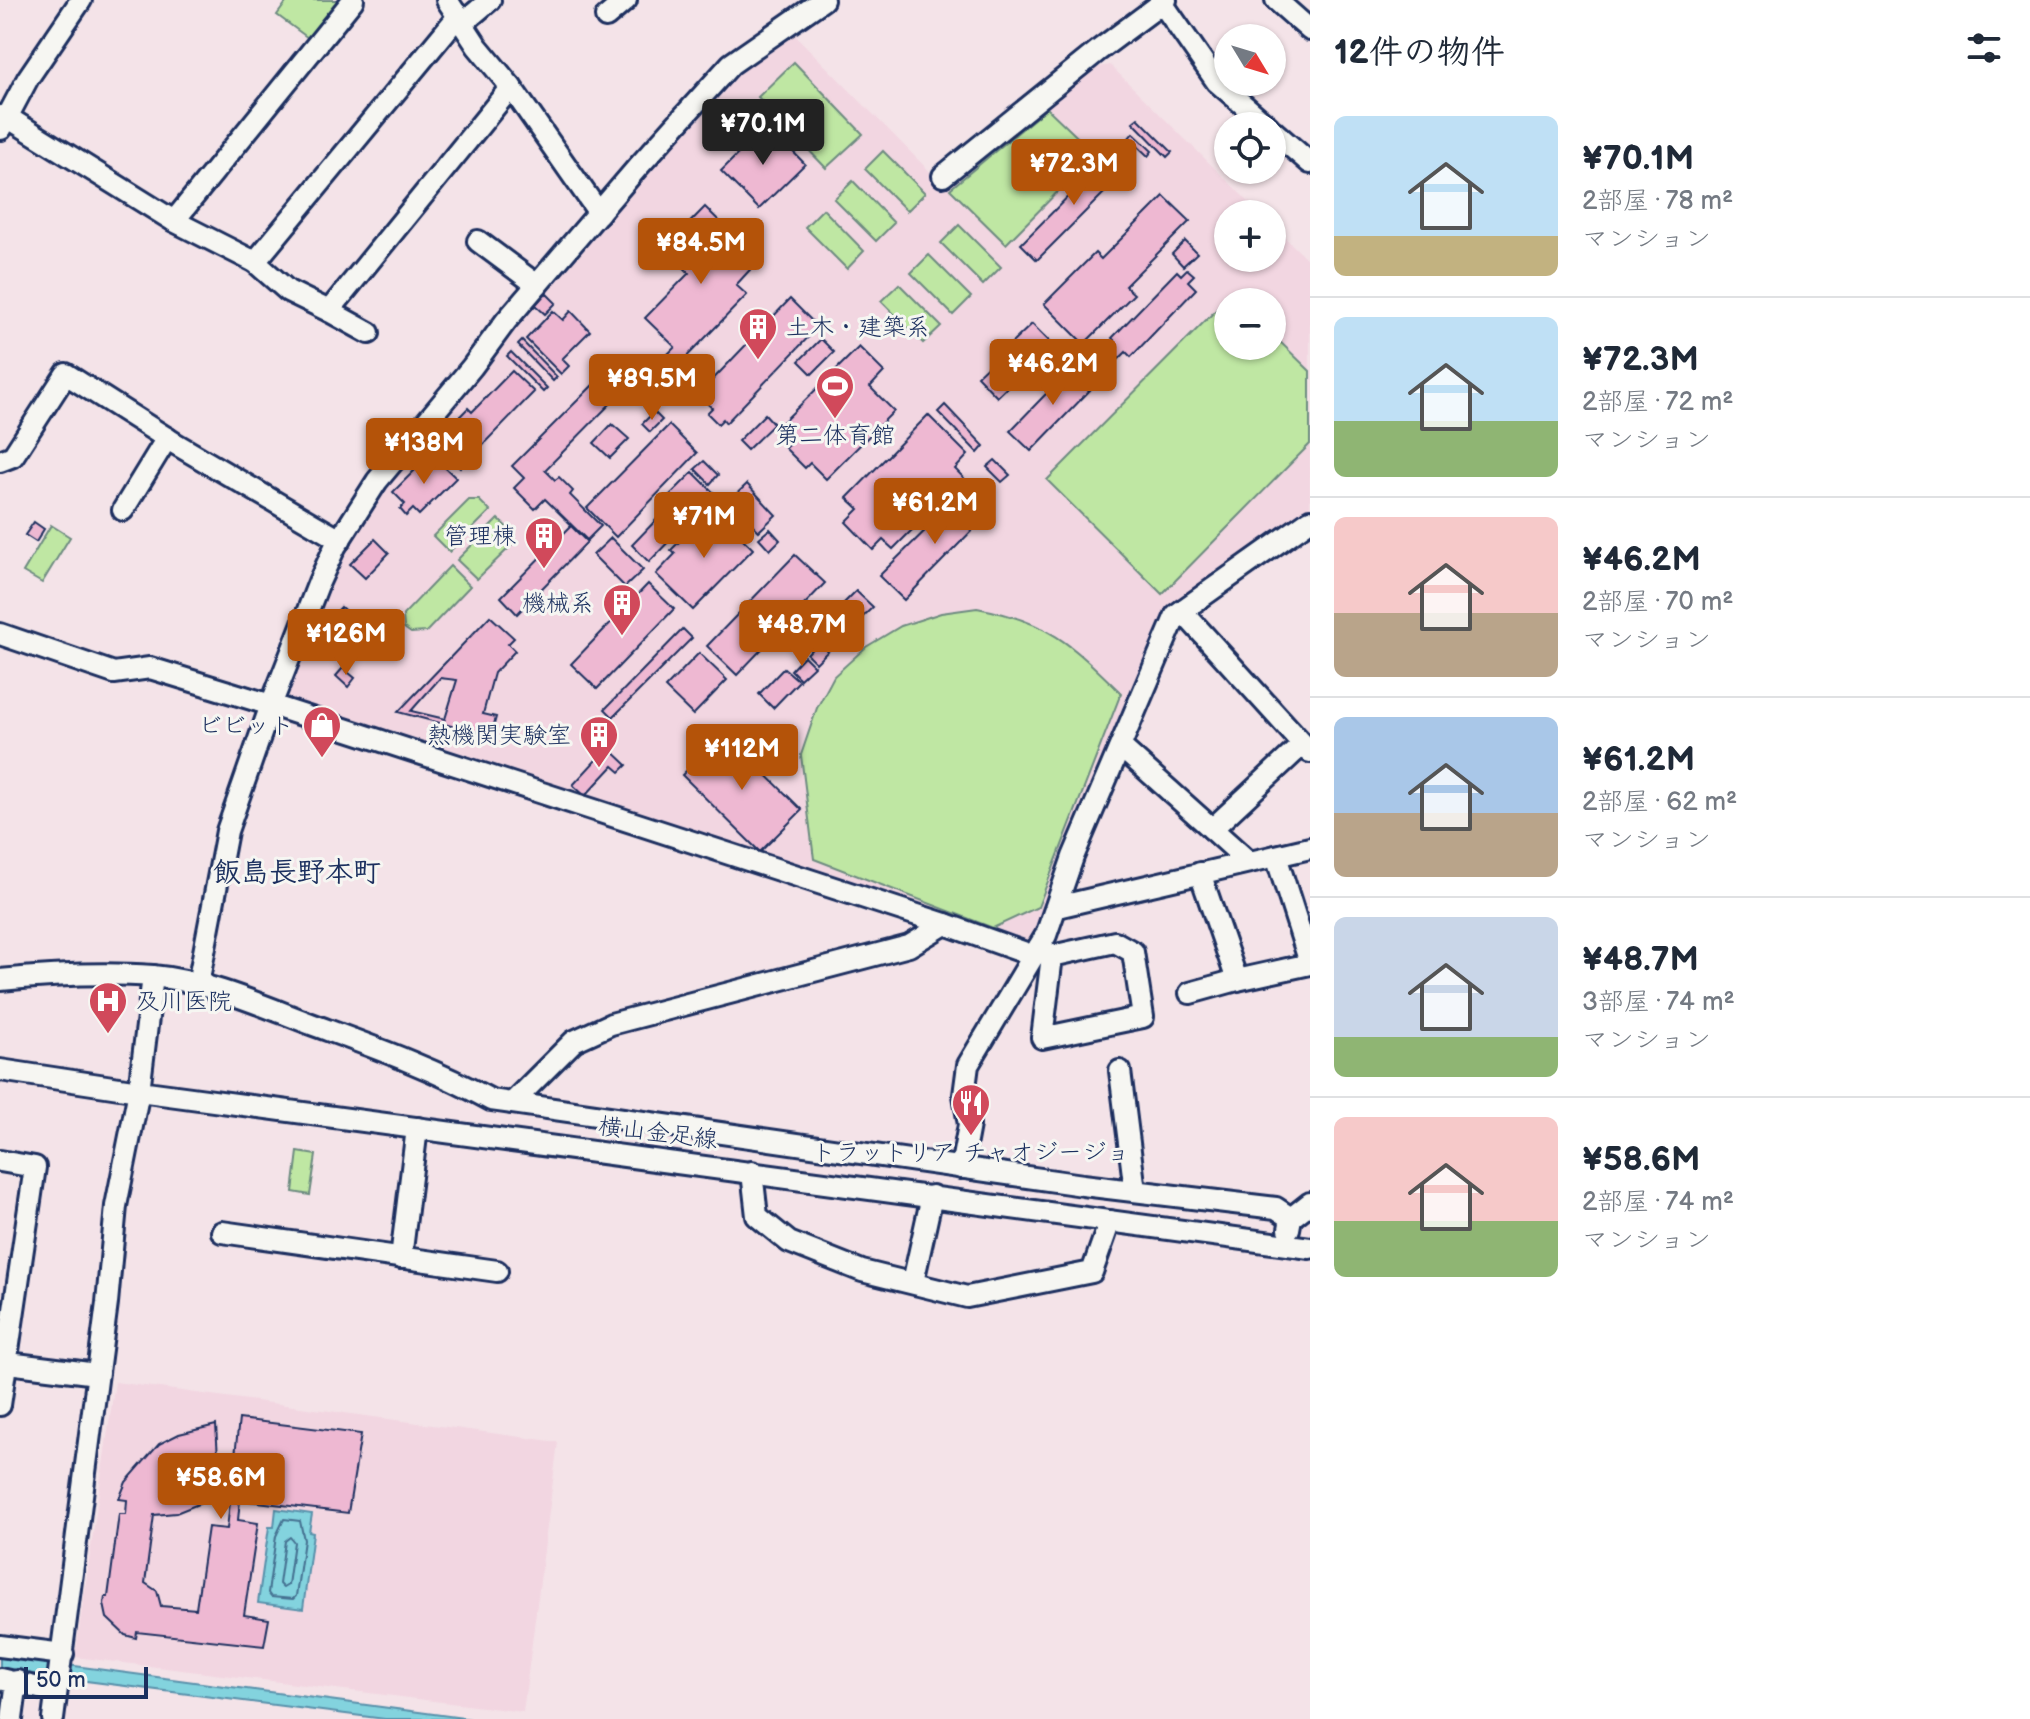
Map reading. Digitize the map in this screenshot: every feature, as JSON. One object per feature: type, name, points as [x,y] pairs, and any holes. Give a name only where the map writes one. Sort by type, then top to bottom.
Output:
[{"type":"street","points":[[81,0],[2,121],[174,221],[255,262],[288,291],[369,333]]},
{"type":"street","points":[[174,221],[353,0]]},
{"type":"street","points":[[255,262],[456,13],[490,0]]},
{"type":"street","points":[[606,17],[626,0]]},
{"type":"street","points":[[198,984],[227,831],[271,705],[313,594],[340,540],[377,481],[537,285],[731,64],[823,0]]},
{"type":"street","points":[[1276,0],[1310,30]]},
{"type":"street","points":[[943,176],[1163,1],[1217,82],[1252,112]]},
{"type":"street","points":[[456,13],[599,213]]},
{"type":"street","points":[[329,311],[511,87]]},
{"type":"street","points":[[1286,142],[1310,163]]},
{"type":"street","points":[[478,241],[537,285]]},
{"type":"street","points":[[0,461],[13,456],[66,374],[167,438],[340,540]]},
{"type":"street","points":[[123,510],[167,438]]},
{"type":"street","points":[[961,1168],[969,1125],[964,1095],[968,1065],[1042,953],[1073,857],[1176,615],[1310,520]]},
{"type":"street","points":[[1182,611],[1307,748],[1212,829]]},
{"type":"street","points":[[0,634],[114,673],[150,668],[271,705],[1042,953],[1115,942],[1133,952],[1143,1017],[1042,1038],[1042,953]]},
{"type":"street","points":[[1121,747],[1249,862]]},
{"type":"street","points":[[1057,907],[1310,848]]},
{"type":"street","points":[[1190,993],[1310,963],[1276,856]]},
{"type":"street","points":[[1200,873],[1237,980]]},
{"type":"street","points":[[512,1103],[574,1041],[611,1024],[909,946],[945,924]]},
{"type":"street","points":[[0,980],[41,976],[153,976],[198,984],[440,1072],[491,1100],[961,1168],[1276,1208],[1291,1218]]},
{"type":"street","points":[[53,1719],[116,1206],[139,1091],[153,976]]},
{"type":"street","name":"横山金足線","points":[[0,1070],[1310,1248]]},
{"type":"street","points":[[1120,1071],[1135,1191]]},
{"type":"street","points":[[401,1258],[417,1128]]},
{"type":"street","points":[[0,1161],[35,1167],[3,1363],[0,1405]]},
{"type":"street","points":[[752,1172],[757,1216],[789,1242],[862,1271],[967,1297],[1092,1272],[1110,1221]]},
{"type":"street","points":[[913,1282],[932,1196]]},
{"type":"street","points":[[1287,1245],[1291,1218],[1310,1203]]},
{"type":"street","points":[[222,1232],[497,1271]]},
{"type":"street","points":[[3,1363],[97,1374]]},
{"type":"street","points":[[0,1646],[60,1672]]},
{"type":"street","points":[[12,1719],[8,1680],[60,1672]]},
{"type":"shaded area","points":[[792,32],[943,185],[1088,69],[1110,65],[1214,168],[1214,184],[1231,184],[1247,200],[1214,200],[1214,272],[1286,272],[1286,239],[1310,262],[1310,513],[1173,612],[1112,737],[1030,946],[277,703],[345,546],[524,312],[733,73]]},
{"type":"shaded area","points":[[115,1382],[558,1442],[523,1712],[75,1657]]},
{"type":"green space","points":[[288,0],[340,0],[308,38],[277,15]]},
{"type":"green space","points":[[794,62],[863,134],[826,168],[758,97]]},
{"type":"green space","points":[[1047,108],[1095,154],[1006,244],[950,189]]},
{"type":"green space","points":[[883,151],[925,193],[907,211],[865,169]]},
{"type":"green space","points":[[853,181],[894,223],[876,241],[834,199]]},
{"type":"green space","points":[[823,209],[864,251],[847,269],[805,227]]},
{"type":"green space","points":[[959,225],[1001,267],[983,285],[941,243]]},
{"type":"green space","points":[[929,255],[971,297],[953,315],[911,273]]},
{"type":"green space","points":[[899,284],[941,326],[923,343],[881,301]]},
{"type":"green space","points":[[1214,312],[1214,360],[1286,360],[1286,348],[1310,371],[1310,444],[1162,594],[1047,480]]},
{"type":"green space","points":[[469,500],[479,500],[490,511],[449,552],[433,536]]},
{"type":"green space","points":[[498,519],[512,532],[512,545],[477,579],[457,560]]},
{"type":"green space","points":[[51,525],[70,537],[42,583],[23,572]]},
{"type":"green space","points":[[450,566],[470,586],[426,632],[411,633],[404,628],[403,615]]},
{"type":"green space","points":[[977,608],[1022,620],[1057,637],[1121,693],[1038,907],[993,928],[814,859],[801,755],[817,708],[834,676],[866,647],[901,626],[941,613]]},
{"type":"green space","points":[[298,1152],[316,1155],[310,1195],[293,1192]]},
{"type":"water","points":[[276,1509],[312,1514],[309,1532],[313,1533],[303,1609],[258,1603],[269,1527],[274,1527]]},
{"type":"water","points":[[0,1656],[471,1719],[385,1719],[0,1670]]},
{"type":"building","points":[[1138,118],[1172,152],[1167,157],[1133,122]]},
{"type":"building","points":[[767,125],[805,164],[759,209],[721,171]]},
{"type":"building","points":[[1133,133],[1152,151],[1148,156],[1129,138]]},
{"type":"building","points":[[1110,154],[1126,171],[1037,260],[1021,244]]},
{"type":"building","points":[[1164,196],[1190,221],[1125,286],[1134,294],[1084,344],[1044,304],[1095,253],[1101,259]]},
{"type":"building","points":[[705,207],[759,260],[736,285],[747,295],[667,377],[656,366],[675,347],[645,318],[689,273],[679,262],[675,266],[661,252]]},
{"type":"building","points":[[1185,241],[1197,253],[1183,266],[1172,254]]},
{"type":"building","points":[[1187,269],[1194,275],[1188,281],[1196,289],[1131,357],[1126,352],[1119,359],[1108,349],[1115,341],[1112,338],[1177,271],[1181,275]]},
{"type":"building","points":[[546,293],[556,303],[545,314],[535,305]]},
{"type":"building","name":"土木・建築系","points":[[790,299],[818,327],[726,423],[723,419],[718,424],[707,413],[712,408],[698,395]]},
{"type":"building","points":[[553,311],[563,320],[571,311],[590,331],[562,359],[569,366],[561,374],[526,339]]},
{"type":"building","points":[[1032,324],[1052,344],[997,397],[977,376]]},
{"type":"building","points":[[821,339],[834,352],[812,374],[799,361]]},
{"type":"building","points":[[522,341],[557,377],[553,381],[518,345]]},
{"type":"building","name":"第二体育館","points":[[859,347],[884,372],[870,387],[894,411],[826,479],[810,463],[805,468],[785,448],[790,443],[776,429]]},
{"type":"building","points":[[511,352],[547,388],[543,392],[507,356]]},
{"type":"building","points":[[1074,365],[1080,371],[1085,366],[1092,372],[1085,380],[1093,387],[1031,451],[1010,431]]},
{"type":"building","points":[[512,371],[534,392],[460,468],[434,443],[468,408],[472,412]]},
{"type":"building","points":[[604,374],[622,392],[545,470],[555,480],[559,477],[573,491],[570,495],[601,526],[587,540],[545,499],[535,509],[514,488],[524,478],[512,466]]},
{"type":"building","points":[[945,405],[984,446],[978,453],[938,412]]},
{"type":"building","points":[[654,412],[662,420],[650,432],[642,424]]},
{"type":"building","points":[[765,414],[774,424],[747,450],[738,441]]},
{"type":"building","points":[[928,415],[968,455],[955,469],[964,478],[893,549],[883,540],[873,550],[846,522],[859,509],[847,498]]},
{"type":"building","points":[[612,424],[629,439],[610,458],[594,443]]},
{"type":"building","points":[[669,425],[697,453],[616,537],[587,508]]},
{"type":"building","points":[[431,454],[456,478],[419,515],[413,509],[406,516],[400,509],[405,504],[393,492]]},
{"type":"building","points":[[995,460],[1010,475],[1002,482],[987,467]]},
{"type":"building","points":[[704,461],[718,475],[710,484],[695,469]]},
{"type":"building","points":[[693,472],[713,492],[680,525],[660,505]]},
{"type":"building","points":[[747,484],[776,515],[759,531],[729,501]]},
{"type":"building","points":[[982,487],[987,492],[983,496],[994,508],[904,600],[879,576],[944,512],[950,518]]},
{"type":"building","points":[[717,513],[753,549],[693,610],[656,574],[675,554],[671,550],[700,521],[705,525]]},
{"type":"building","points":[[659,517],[676,534],[649,562],[632,545]]},
{"type":"building","points":[[34,522],[44,529],[36,542],[25,535]]},
{"type":"building","name":"管理棟","points":[[571,526],[587,542],[517,614],[501,597]]},
{"type":"building","points":[[770,529],[780,540],[770,550],[759,538]]},
{"type":"building","points":[[611,538],[643,570],[625,587],[593,555]]},
{"type":"building","points":[[375,539],[389,553],[365,578],[350,564]]},
{"type":"building","points":[[795,555],[825,583],[737,675],[707,646]]},
{"type":"building","name":"機械系","points":[[648,584],[674,609],[597,689],[571,664]]},
{"type":"building","points":[[856,591],[873,607],[850,629],[834,613]]},
{"type":"building","points":[[341,607],[355,620],[334,643],[320,630]]},
{"type":"building","points":[[490,616],[514,638],[508,644],[515,651],[494,673],[483,714],[496,717],[493,728],[480,725],[478,733],[398,712]],"holes":[[[440,678],[457,680],[445,719],[411,711]]]},
{"type":"building","points":[[836,622],[846,631],[833,645],[823,636]]},
{"type":"building","points":[[683,629],[692,638],[613,717],[605,709]]},
{"type":"building","points":[[820,640],[829,650],[816,663],[807,654]]},
{"type":"building","points":[[699,653],[727,680],[693,715],[665,688]]},
{"type":"building","points":[[804,656],[814,666],[800,679],[791,670]]},
{"type":"building","points":[[343,668],[355,678],[348,687],[336,676]]},
{"type":"building","points":[[784,668],[799,681],[773,708],[759,694]]},
{"type":"building","points":[[725,734],[802,810],[760,852],[682,775],[706,745],[710,749]]},
{"type":"building","name":"熱機関実験室","points":[[608,747],[627,765],[620,772],[613,766],[585,796],[573,785]]},
{"type":"building","points":[[239,1419],[361,1434],[348,1513],[240,1500],[238,1520],[258,1523],[244,1615],[269,1619],[264,1646],[137,1632],[136,1638],[125,1635],[107,1618],[104,1604],[105,1597],[108,1597],[119,1514],[126,1514],[127,1500],[119,1499],[126,1482],[159,1444],[179,1434],[216,1425],[218,1457],[224,1459],[219,1478],[201,1503],[176,1513],[154,1515],[145,1583],[157,1591],[161,1606],[196,1609],[208,1527],[227,1529]]},
{"type":"place","name":"土木・建築系","points":[[758,361]]},
{"type":"place","name":"第二体育館","points":[[835,420]]},
{"type":"place","name":"管理棟","points":[[544,570]]},
{"type":"place","name":"機械系","points":[[622,637]]},
{"type":"place","name":"ビビット","points":[[322,759]]},
{"type":"place","name":"熱機関実験室","points":[[599,769]]},
{"type":"place","name":"及川医院","points":[[108,1035]]},
{"type":"place","name":"トラットリア チャオジージョ","points":[[971,1137]]},
{"type":"district","name":"飯島長野本町","points":[[297,872]]}]
